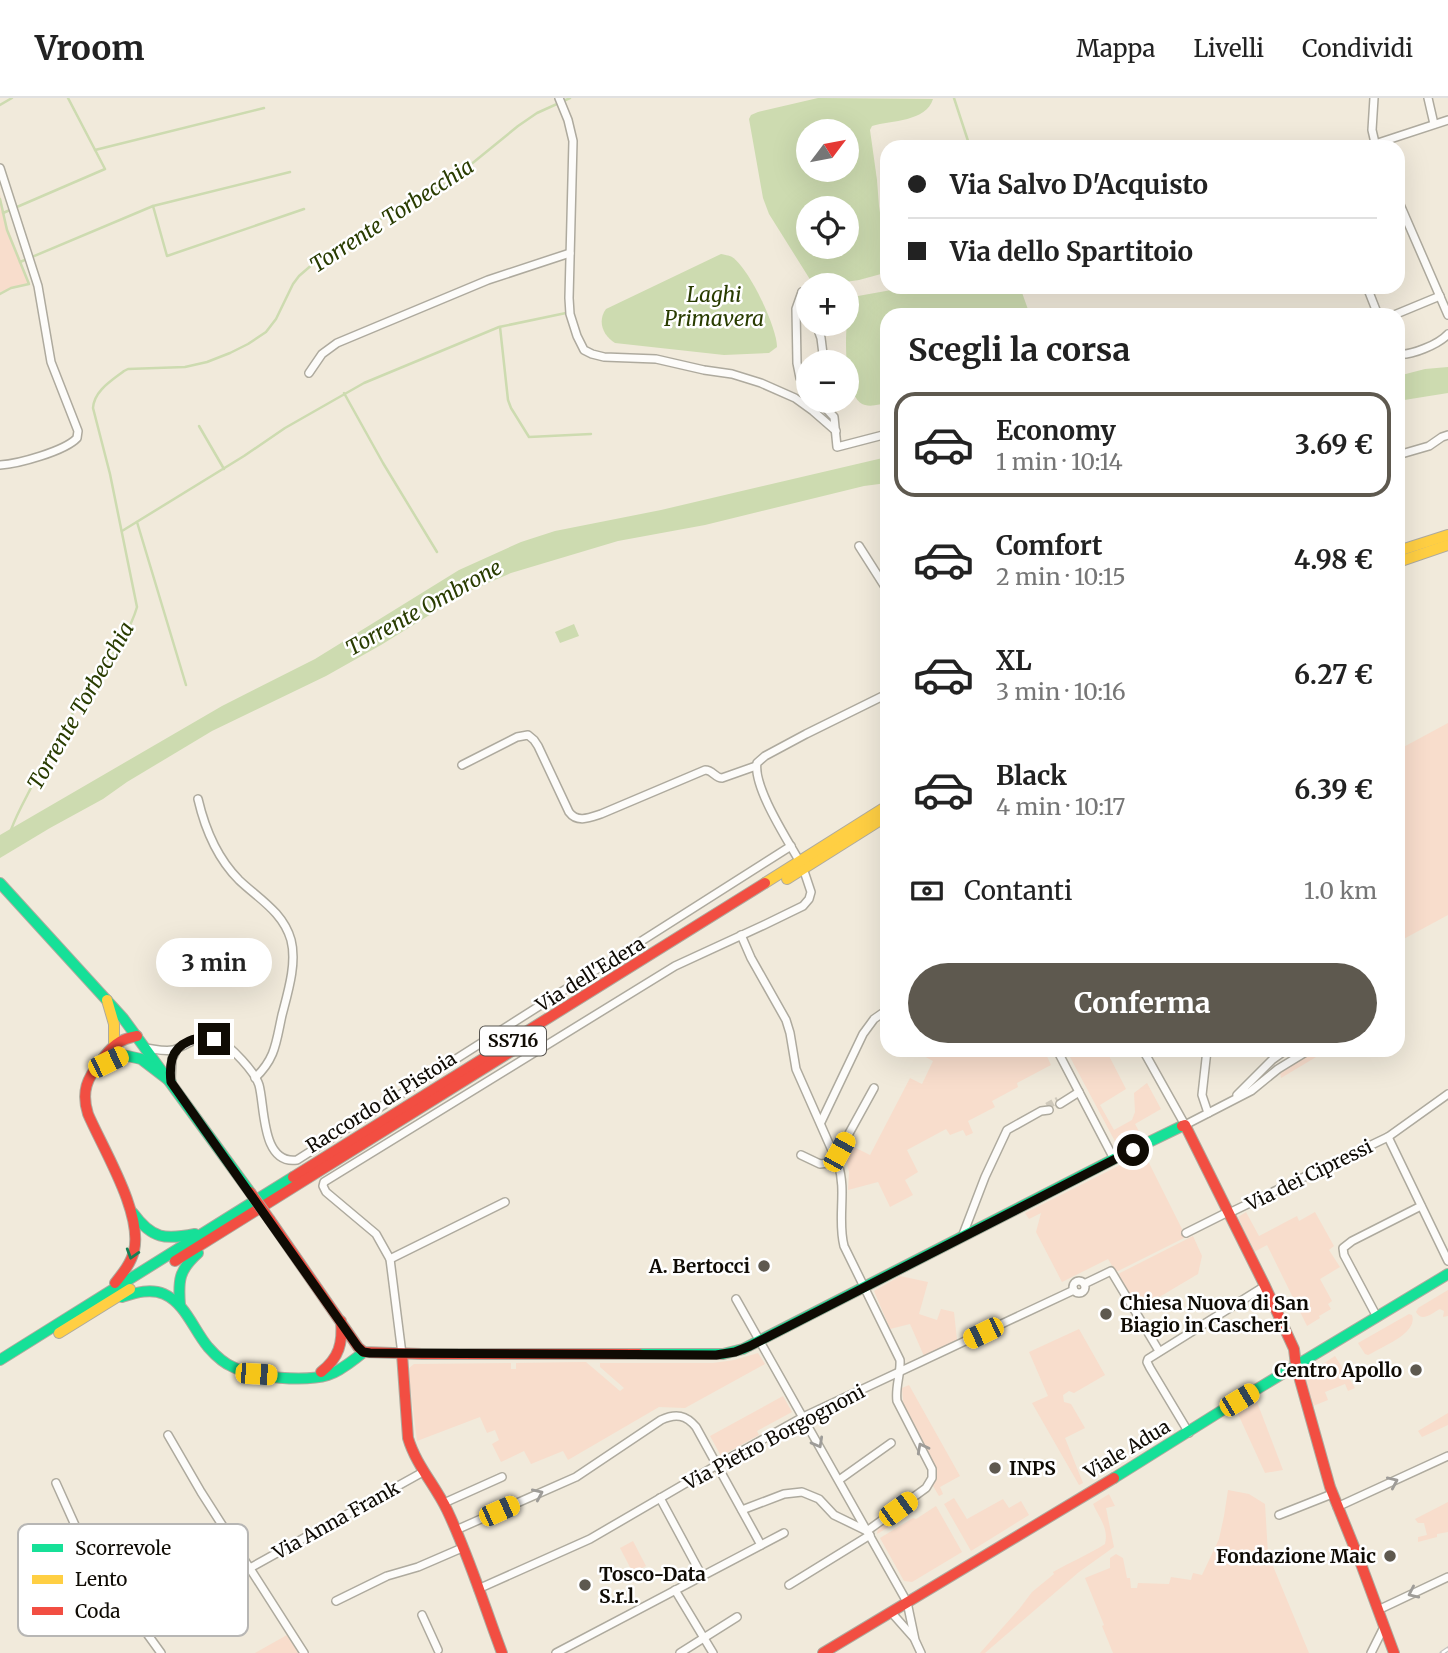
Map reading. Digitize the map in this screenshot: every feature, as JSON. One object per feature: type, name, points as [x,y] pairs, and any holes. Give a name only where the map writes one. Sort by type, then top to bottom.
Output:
[{"type":"main road","points":[[1405,549],[1448,535]]},
{"type":"main road","points":[[1405,560],[1448,545]]},
{"type":"main road","name":"Raccordo di Pistoia","points":[[211,1234],[880,810]]},
{"type":"main road","name":"Raccordo di Pistoia","points":[[0,1360],[110,1296],[880,820]]},
{"type":"main road","points":[[2,885],[137,1035],[361,1349]]},
{"type":"main road","points":[[107,1000],[114,1024],[114,1043]]},
{"type":"main road","points":[[110,1296],[134,1254],[136,1240],[129,1207],[85,1104],[86,1084],[94,1068],[114,1043],[137,1035]]},
{"type":"main road","points":[[94,1068],[122,1055],[130,1048],[137,1035]]},
{"type":"main road","points":[[122,1055],[141,1059],[171,1082]]},
{"type":"main road","points":[[311,1377],[328,1367],[340,1351],[348,1347],[402,1354],[716,1355],[735,1352],[1185,1125],[1294,1349],[1296,1366],[1332,1494],[1394,1653]]},
{"type":"main road","points":[[129,1207],[144,1228],[160,1237],[211,1234]]},
{"type":"main road","points":[[180,1305],[178,1285],[181,1273],[211,1234]]},
{"type":"main road","name":"Viale Adua","points":[[823,1653],[1448,1274]]},
{"type":"main road","points":[[110,1296],[152,1291],[166,1295],[180,1305],[206,1346],[220,1359],[234,1368],[256,1374],[327,1376],[361,1349]]},
{"type":"main road","name":"Raccordo di Pistoia","points":[[0,1370],[110,1296]]},
{"type":"main road","points":[[340,1351],[341,1321]]},
{"type":"main road","points":[[402,1354],[408,1438],[413,1454],[444,1503],[502,1653]]},
{"type":"street","points":[[559,98],[573,141],[570,314],[584,350],[598,356],[656,359],[732,374],[761,383],[795,398],[836,431]]},
{"type":"street","points":[[1374,98],[1374,140]]},
{"type":"street","points":[[1428,98],[1434,124]]},
{"type":"street","points":[[1392,140],[1448,120]]},
{"type":"street","points":[[0,168],[38,286],[51,362],[78,430],[77,438],[66,446],[0,465]]},
{"type":"street","points":[[1405,218],[1448,316]]},
{"type":"street","points":[[310,373],[322,354],[337,343],[488,280],[570,253]]},
{"type":"street","points":[[1405,310],[1440,296]]},
{"type":"street","points":[[1405,355],[1443,340],[1448,334]]},
{"type":"street","points":[[831,413],[837,447],[880,436]]},
{"type":"street","points":[[1405,453],[1429,446],[1448,435]]},
{"type":"street","points":[[859,546],[880,579]]},
{"type":"street","points":[[462,765],[517,737],[528,735],[538,746],[571,816],[579,819],[590,818],[705,770],[722,778],[755,766],[765,756],[880,697]]},
{"type":"street","points":[[755,766],[769,807],[797,857]]},
{"type":"street","points":[[146,1048],[166,1051],[207,1037],[220,1041],[233,1051],[255,1078],[268,1064],[274,1050],[288,992],[292,943],[272,907],[239,879],[224,861],[206,829],[198,799]]},
{"type":"street","name":"Via dell'Edera","points":[[255,1078],[259,1087],[264,1126],[272,1145],[285,1159],[300,1159],[791,846]]},
{"type":"street","points":[[789,1585],[869,1533],[923,1490],[932,1478],[933,1471],[897,1401],[900,1360],[843,1240],[842,1182],[821,1122],[796,1069],[786,1020],[741,936],[806,903],[811,892],[805,874]]},
{"type":"street","name":"Via dell'Edera","points":[[390,1259],[376,1234],[330,1195],[323,1186],[327,1179],[675,966],[741,936]]},
{"type":"street","points":[[821,1122],[863,1034],[874,1018],[880,1014]]},
{"type":"street","points":[[171,1082],[172,1059],[177,1048]]},
{"type":"street","points":[[1060,1057],[1076,1094],[1114,1159]]},
{"type":"street","points":[[1147,1057],[1185,1125],[1253,1090],[1296,1058]]},
{"type":"street","points":[[1207,1057],[1202,1094],[1208,1113]]},
{"type":"street","points":[[1226,1105],[1276,1057]]},
{"type":"street","points":[[801,1155],[821,1164],[836,1160],[874,1088]]},
{"type":"street","points":[[1059,1102],[1076,1094]]},
{"type":"street","name":"Via dei Cipressi","points":[[1229,1212],[1388,1137],[1448,1094]]},
{"type":"street","points":[[962,1238],[1005,1132],[1046,1109]]},
{"type":"street","points":[[1388,1137],[1448,1261]]},
{"type":"street","points":[[402,1354],[390,1259],[506,1202]]},
{"type":"street","points":[[1377,1317],[1344,1255],[1343,1248],[1421,1206]]},
{"type":"street","points":[[972,1210],[978,1229]]},
{"type":"street","points":[[1186,1233],[1229,1212]]},
{"type":"street","name":"Via Pietro Borgognoni","points":[[478,1589],[581,1544],[803,1417],[1074,1290],[1081,1292],[1084,1284],[1111,1271],[1159,1351]]},
{"type":"street","points":[[1188,1433],[1148,1365],[1148,1359],[1265,1286]]},
{"type":"street","points":[[736,1299],[907,1602],[915,1640],[921,1653]]},
{"type":"street","points":[[456,1530],[576,1477],[658,1423],[673,1416],[682,1416],[692,1423],[761,1545]]},
{"type":"street","points":[[168,1435],[221,1524]]},
{"type":"street","points":[[839,1480],[891,1443]]},
{"type":"street","points":[[1337,1507],[1448,1457]]},
{"type":"street","name":"Via Anna Frank","points":[[250,1569],[423,1472]]},
{"type":"street","points":[[444,1503],[502,1477]]},
{"type":"street","points":[[56,1483],[74,1524]]},
{"type":"street","points":[[742,1510],[784,1494],[802,1492],[819,1499],[834,1515],[869,1533]]},
{"type":"street","points":[[1279,1515],[1332,1494]]},
{"type":"street","points":[[660,1498],[702,1576]]},
{"type":"street","points":[[556,1653],[784,1533]]},
{"type":"street","points":[[336,1601],[387,1576],[463,1548]]},
{"type":"street","points":[[248,1566],[304,1653]]},
{"type":"street","points":[[1378,1610],[1448,1577]]},
{"type":"street","points":[[675,1590],[713,1653]]},
{"type":"street","points":[[891,1612],[915,1640]]},
{"type":"street","points":[[422,1615],[437,1652]]},
{"type":"street","points":[[680,1653],[737,1618]]},
{"type":"street","points":[[1371,1653],[1384,1627]]},
{"type":"street","points":[[149,1636],[161,1653]]},
{"type":"street","points":[[1371,1653],[1390,1641]]},
{"type":"shaded area","points":[[0,194],[7,226],[30,284],[0,292]]},
{"type":"shaded area","points":[[1448,723],[1448,915],[1405,938],[1405,746]]},
{"type":"shaded area","points":[[926,1057],[1047,1057],[1051,1065],[1017,1083],[1018,1087],[992,1101],[995,1107],[968,1121],[973,1133],[966,1136],[963,1130],[950,1135],[946,1129],[907,1150],[918,1172],[905,1180],[913,1195],[890,1207],[878,1182],[848,1190],[849,1172],[846,1159],[852,1146],[870,1155],[910,1078],[922,1084],[933,1061]]},
{"type":"shaded area","points":[[1070,1057],[1110,1057],[1126,1089],[1100,1105],[1114,1130],[1132,1120],[1135,1112],[1134,1093],[1147,1083],[1161,1109],[1135,1124],[1142,1137],[1121,1148]]},
{"type":"shaded area","points":[[1303,1057],[1316,1057],[1281,1078],[1280,1072]]},
{"type":"shaded area","points":[[1144,1153],[1186,1237],[1116,1272],[1108,1259],[1062,1282],[1036,1232],[1041,1213],[1029,1219],[1025,1213]]},
{"type":"shaded area","points":[[1246,1212],[1259,1236],[1297,1216],[1299,1221],[1315,1212],[1334,1246],[1329,1250],[1340,1267],[1320,1279],[1332,1301],[1328,1304],[1331,1309],[1307,1326],[1267,1245],[1254,1252],[1238,1217]]},
{"type":"shaded area","points":[[1193,1236],[1202,1256],[1198,1274],[1139,1309],[1118,1274]]},
{"type":"shaded area","points":[[900,1276],[928,1282],[919,1314],[937,1320],[941,1309],[954,1312],[957,1340],[924,1356],[910,1324],[890,1329],[874,1291]]},
{"type":"shaded area","points":[[1448,1290],[1448,1316],[1443,1317],[1444,1311],[1440,1309],[1427,1316],[1418,1315],[1418,1308]]},
{"type":"shaded area","points":[[1409,1314],[1412,1315],[1413,1321],[1406,1332],[1372,1353],[1365,1354],[1358,1343]]},
{"type":"shaded area","points":[[1079,1329],[1105,1375],[1074,1393],[1069,1391],[1063,1395],[1064,1402],[1071,1404],[1085,1428],[1065,1438],[1083,1483],[1079,1485],[1032,1403],[1048,1396],[1029,1352]]},
{"type":"shaded area","points":[[758,1353],[765,1364],[685,1408],[659,1407],[568,1460],[563,1451],[531,1464],[524,1451],[501,1462],[492,1444],[499,1440],[495,1430],[487,1433],[480,1417],[417,1441],[408,1369],[414,1364],[511,1363],[511,1369],[516,1369],[516,1363],[586,1362],[620,1391],[624,1388],[600,1367],[600,1363],[713,1363]]},
{"type":"shaded area","points":[[1335,1356],[1355,1388],[1348,1391],[1345,1384],[1325,1392],[1328,1400],[1313,1406],[1304,1376]]},
{"type":"shaded area","points":[[909,1385],[960,1476],[940,1487],[943,1494],[939,1496],[933,1486],[935,1465],[903,1402],[902,1388]]},
{"type":"shaded area","points":[[783,1396],[792,1412],[757,1431],[759,1435],[721,1456],[710,1436]]},
{"type":"shaded area","points":[[1257,1402],[1283,1470],[1265,1473],[1238,1414]]},
{"type":"shaded area","points":[[1448,1413],[1448,1425],[1422,1437],[1418,1431]]},
{"type":"shaded area","points":[[1228,1490],[1249,1494],[1265,1504],[1268,1554],[1309,1653],[1113,1653],[1085,1578],[1110,1568],[1110,1558],[1116,1554],[1123,1558],[1131,1588],[1137,1588],[1138,1583],[1169,1584],[1171,1577],[1191,1580],[1193,1573],[1202,1575],[1219,1539]]},
{"type":"shaded area","points":[[1109,1494],[1115,1506],[1106,1508],[1114,1547],[1079,1572],[985,1653],[980,1653],[1032,1592],[1054,1574],[1053,1572],[1105,1544],[1105,1528],[1093,1504]]},
{"type":"shaded area","points":[[954,1498],[967,1519],[1003,1499],[1009,1508],[1021,1501],[1029,1515],[971,1551],[944,1504]]},
{"type":"shaded area","points":[[1448,1502],[1448,1532],[1418,1542],[1418,1537],[1427,1535],[1424,1523],[1418,1523],[1415,1519]]},
{"type":"shaded area","points":[[912,1505],[912,1513],[877,1534],[878,1528]]},
{"type":"shaded area","points":[[936,1506],[962,1552],[912,1582],[904,1581],[880,1538]]},
{"type":"shaded area","points":[[633,1541],[646,1566],[633,1573],[620,1548]]},
{"type":"shaded area","points":[[287,1635],[298,1653],[255,1653]]},
{"type":"water","name":"Laghi Primavera","points":[[818,98],[933,99],[929,107],[916,116],[872,126],[870,130],[880,213],[880,274],[859,280],[859,273],[806,273],[797,259],[859,259],[859,196],[796,196],[796,257],[769,214],[763,198],[749,119],[758,112]]},
{"type":"water","name":"Laghi Primavera","points":[[721,254],[732,257],[739,263],[761,299],[776,338],[777,347],[769,353],[724,355],[615,343],[607,336],[602,323],[606,309]]},
{"type":"water","points":[[880,292],[1022,294],[1028,308],[880,308],[880,404],[865,405],[859,402],[859,350],[846,350],[846,336],[859,336],[859,296]]},
{"type":"water","points":[[1448,367],[1448,393],[1405,400],[1405,374]]},
{"type":"water","name":"Torrente Ombrone","points":[[880,459],[880,484],[705,525],[618,541],[511,573],[465,593],[326,676],[212,731],[103,799],[0,858],[0,835],[222,706],[315,659],[459,570],[521,542],[555,531],[661,510]]},
{"type":"water","points":[[574,624],[579,636],[560,643],[555,632]]},
{"type":"waterway","points":[[0,105],[12,98]]},
{"type":"waterway","points":[[3,213],[105,169],[68,98]]},
{"type":"waterway","name":"Torrente Torbecchia","points":[[11,830],[55,743],[124,636],[137,607],[110,474],[93,408],[96,396],[128,369],[185,367],[207,362],[248,344],[266,332],[276,319],[293,284],[314,263],[371,225],[423,194],[448,183],[518,126],[537,113],[570,98]]},
{"type":"waterway","points":[[954,98],[968,140]]},
{"type":"waterway","points":[[95,150],[264,108]]},
{"type":"waterway","points":[[20,262],[153,206],[290,172]]},
{"type":"waterway","points":[[0,199],[7,230],[29,284],[0,294]]},
{"type":"waterway","points":[[153,206],[167,256],[304,209]]},
{"type":"waterway","points":[[122,531],[285,428],[364,383],[499,327],[566,313]]},
{"type":"waterway","points":[[500,327],[508,400],[529,437],[591,434]]},
{"type":"waterway","points":[[344,393],[437,552]]},
{"type":"waterway","points":[[199,426],[224,469]]},
{"type":"waterway","points":[[137,522],[186,685]]},
{"type":"tunnel","points":[[1047,1106],[1058,1100]]},
{"type":"railway","points":[[1442,1653],[1448,1649]]},
{"type":"traffic: fast","points":[[0,883],[123,1018],[250,1192]]},
{"type":"traffic: fast","points":[[123,1055],[141,1059],[171,1082]]},
{"type":"traffic: fast","points":[[639,1354],[723,1354],[743,1349],[1182,1126]]},
{"type":"traffic: fast","points":[[0,1360],[293,1177]]},
{"type":"traffic: fast","points":[[133,1213],[146,1228],[160,1236],[195,1234]]},
{"type":"traffic: fast","points":[[180,1305],[179,1289],[183,1270],[198,1253]]},
{"type":"traffic: fast","points":[[1114,1478],[1448,1274]]},
{"type":"traffic: fast","points":[[122,1297],[153,1291],[172,1298],[184,1310],[216,1356],[229,1365],[253,1374],[293,1378],[318,1377],[338,1371],[364,1352]]},
{"type":"traffic: slow","points":[[1405,549],[1448,535]]},
{"type":"traffic: slow","points":[[1405,560],[1448,545]]},
{"type":"traffic: slow","points":[[765,883],[880,810]]},
{"type":"traffic: slow","points":[[787,879],[880,820]]},
{"type":"traffic: slow","points":[[107,1000],[114,1024],[114,1043]]},
{"type":"traffic: slow","points":[[59,1333],[130,1289]]},
{"type":"traffic: jam","points":[[293,1177],[765,883]]},
{"type":"traffic: jam","points":[[115,1283],[129,1264],[134,1251],[133,1218],[120,1181],[88,1114],[85,1092],[92,1073],[108,1052],[116,1044],[137,1036]]},
{"type":"traffic: jam","points":[[175,1261],[531,1039]]},
{"type":"traffic: jam","points":[[1182,1126],[1185,1125],[1294,1349],[1296,1366],[1330,1487],[1394,1653]]},
{"type":"traffic: jam","points":[[250,1192],[270,1220]]},
{"type":"traffic: jam","points":[[270,1220],[364,1352],[639,1354]]},
{"type":"traffic: jam","points":[[321,1372],[338,1350],[341,1321]]},
{"type":"traffic: jam","points":[[402,1354],[408,1438],[455,1527],[502,1653]]},
{"type":"traffic: jam","points":[[823,1653],[1114,1478]]},
{"type":"place","name":"A. Bertocci","points":[[764,1266]]},
{"type":"place","name":"Chiesa Nuova di San Biagio in Cascheri","points":[[1106,1314]]},
{"type":"place","name":"Centro Apollo","points":[[1416,1370]]},
{"type":"place","name":"INPS","points":[[995,1468]]},
{"type":"place","name":"Fondazione Maic","points":[[1390,1556]]},
{"type":"place","name":"Tosco-Data S.r.l.","points":[[585,1585]]},
{"type":"route","points":[[214,1039],[199,1038],[177,1048],[170,1070],[171,1082],[358,1347],[363,1352],[370,1353],[716,1355],[735,1352],[1133,1150]]}]
